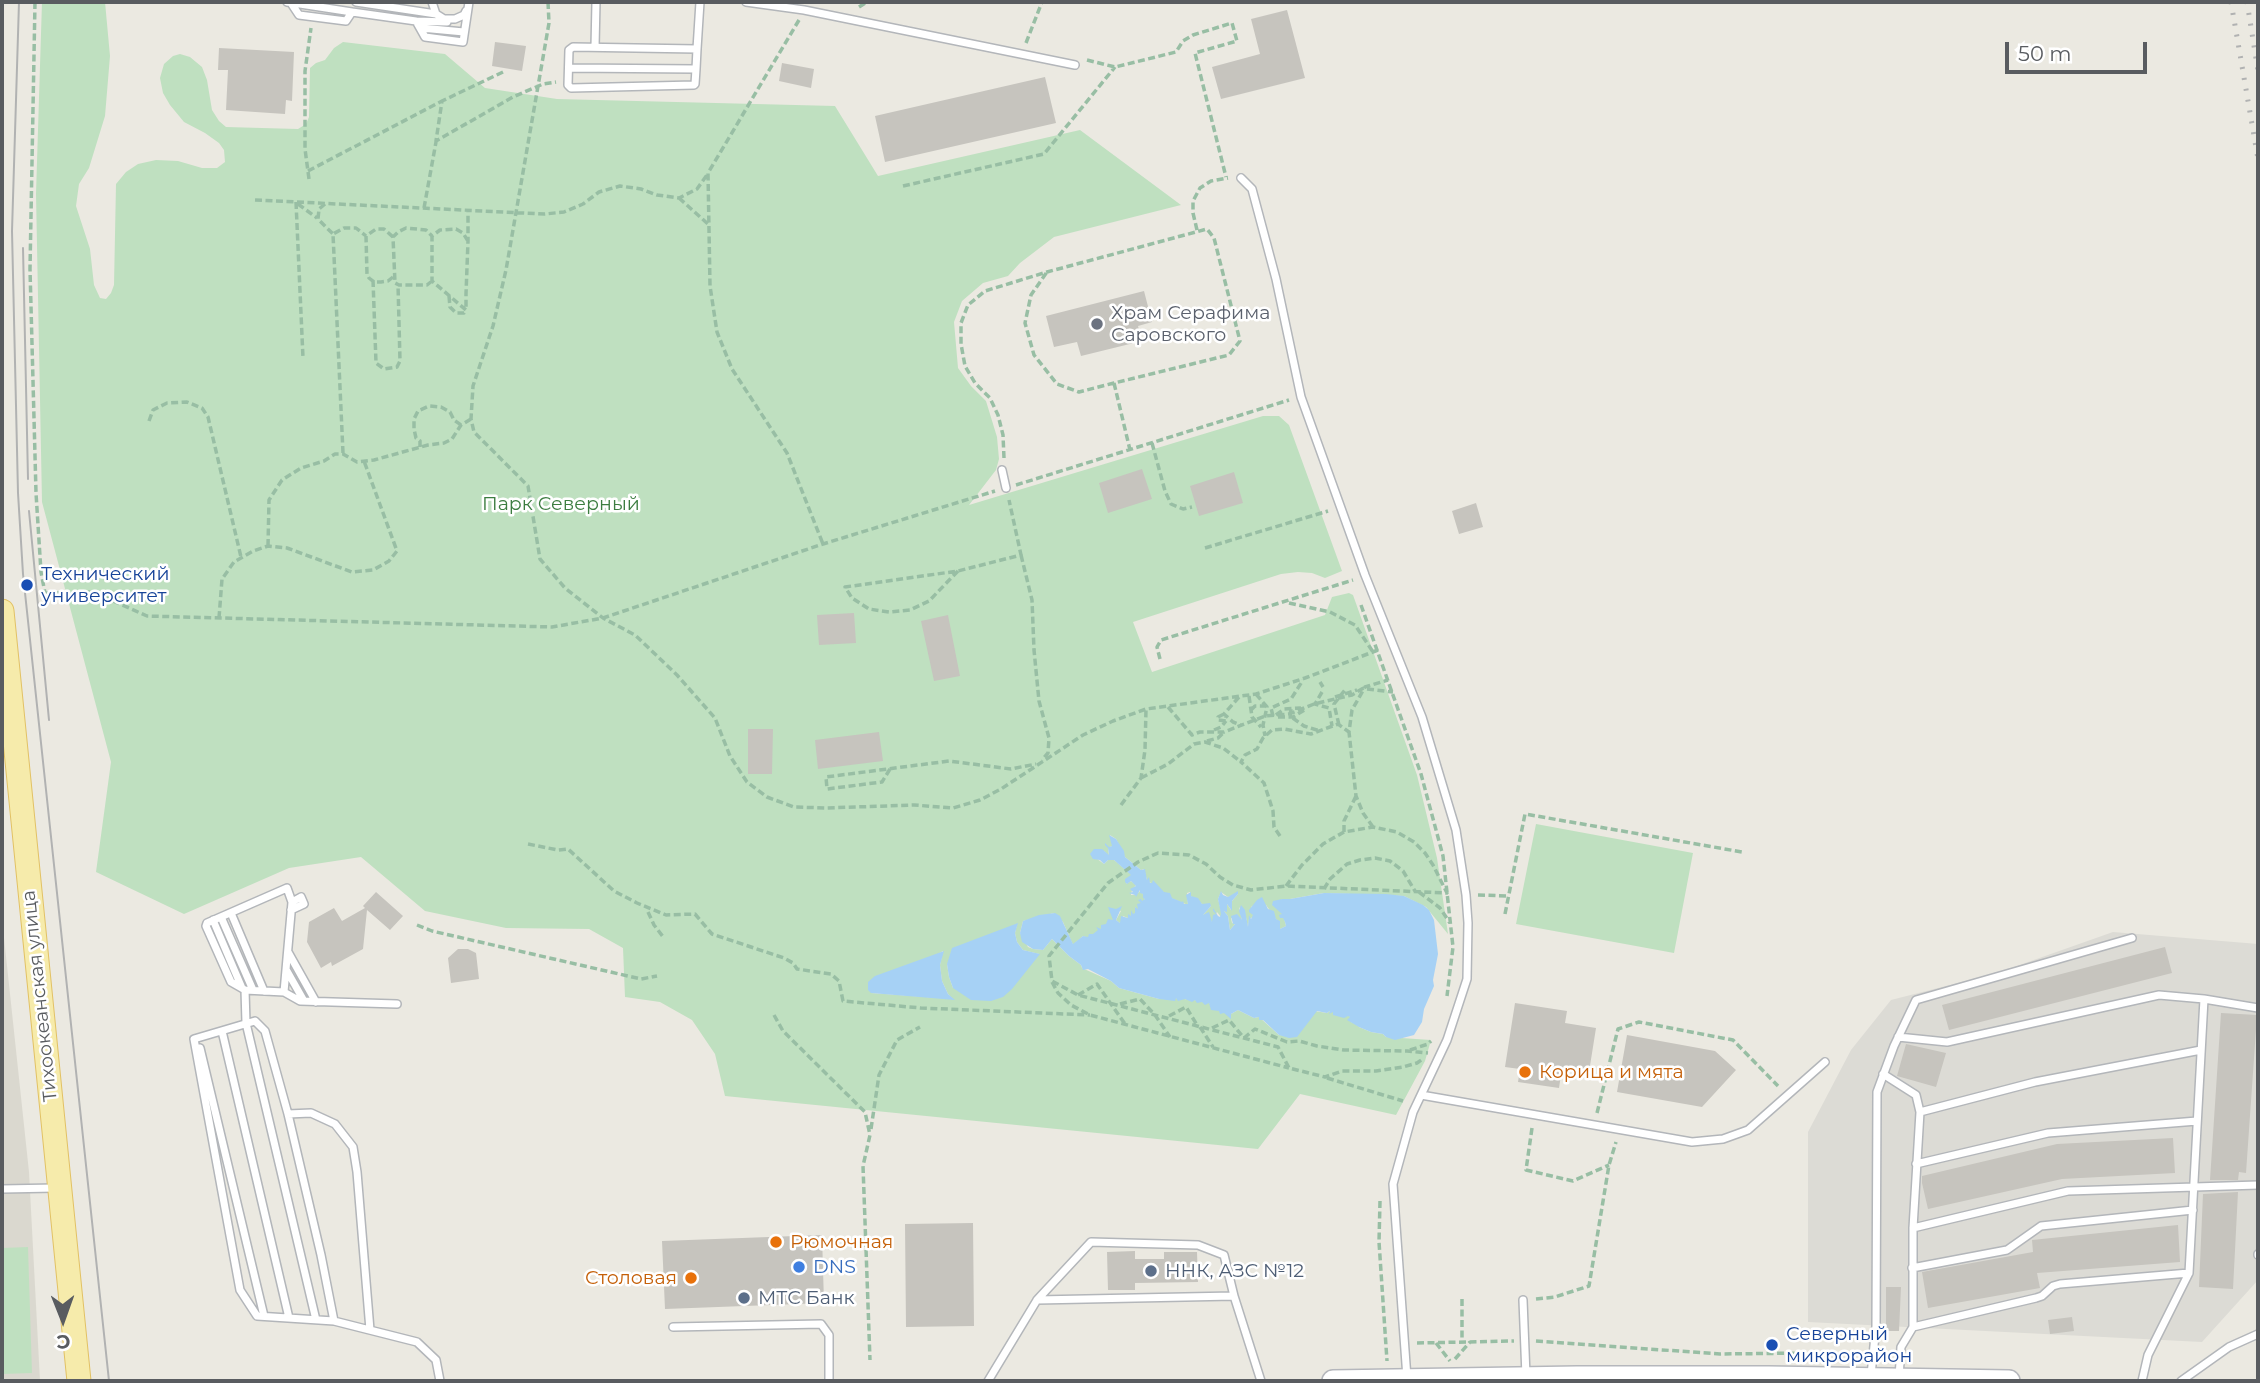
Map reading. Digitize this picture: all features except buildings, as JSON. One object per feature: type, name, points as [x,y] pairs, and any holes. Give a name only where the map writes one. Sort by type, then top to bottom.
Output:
[{"type":"main road","name":"Тихоокеанская улица","points":[[2,611],[9,736],[79,1381]]},
{"type":"main road","points":[[1333,1381],[1526,1377],[2009,1381]]},
{"type":"lane","points":[[289,2],[299,15],[346,21],[352,12]]},
{"type":"lane","points":[[289,2],[416,21],[466,23]]},
{"type":"lane","points":[[356,2],[436,14],[444,19],[455,19],[464,15],[469,4]]},
{"type":"lane","points":[[432,2],[436,14]]},
{"type":"lane","points":[[595,47],[596,2]]},
{"type":"lane","points":[[697,49],[570,48],[569,88],[693,85],[696,68],[700,2]]},
{"type":"lane","points":[[746,2],[804,10],[1075,65]]},
{"type":"lane","points":[[416,21],[421,29],[464,32],[469,4]]},
{"type":"lane","points":[[569,68],[696,68]]},
{"type":"lane","points":[[1241,178],[1252,189],[1276,279],[1301,397],[1365,575],[1422,717],[1456,830],[1466,895],[1467,979],[1447,1041],[1413,1112],[1394,1184],[1408,1380]]},
{"type":"lane","points":[[1002,470],[1006,488]]},
{"type":"lane","points":[[287,991],[291,906],[286,888],[207,923],[231,982],[247,990],[287,991],[300,1001],[397,1004]]},
{"type":"lane","points":[[230,913],[264,991]]},
{"type":"lane","points":[[221,917],[247,990],[246,1023],[316,1320]]},
{"type":"lane","points":[[1871,1378],[1876,1326],[1877,1092],[1898,1037],[1916,1000],[2132,938]]},
{"type":"lane","points":[[288,951],[316,1002]]},
{"type":"lane","points":[[286,970],[304,1001]]},
{"type":"lane","points":[[1898,1037],[1947,1042],[2159,995],[2258,1008]]},
{"type":"lane","points":[[2142,1381],[2148,1355],[2189,1273],[2204,999]]},
{"type":"lane","points":[[334,1321],[288,1114],[265,1031],[255,1021],[194,1039],[240,1290],[257,1315],[334,1321],[417,1342],[436,1360],[440,1381]]},
{"type":"lane","points":[[222,1031],[289,1318]]},
{"type":"lane","points":[[198,1038],[264,1316]]},
{"type":"lane","points":[[1920,1112],[2035,1082],[2201,1050]]},
{"type":"lane","points":[[1421,1096],[1692,1142],[1723,1139],[1748,1130],[1825,1062]]},
{"type":"lane","points":[[1883,1074],[1916,1095],[1920,1112],[1913,1228],[1913,1327],[1901,1347],[1899,1378]]},
{"type":"lane","points":[[288,1114],[311,1113],[335,1125],[353,1147],[358,1172],[370,1330]]},
{"type":"lane","points":[[1916,1164],[2048,1133],[2197,1121]]},
{"type":"lane","points":[[1913,1228],[2068,1191],[2258,1185]]},
{"type":"lane","points":[[2,1189],[59,1188]]},
{"type":"lane","points":[[1912,1268],[2007,1250],[2041,1226],[2193,1210]]},
{"type":"lane","points":[[988,1381],[1037,1300],[1091,1242],[1198,1245],[1224,1255],[1261,1381]]},
{"type":"lane","points":[[1913,1327],[2036,1298],[2060,1284],[2189,1273]]},
{"type":"lane","points":[[1037,1300],[1234,1296]]},
{"type":"lane","points":[[1523,1300],[1526,1377]]},
{"type":"lane","points":[[673,1327],[821,1325],[829,1335],[830,1381]]},
{"type":"lane","points":[[2181,1381],[2229,1347],[2258,1334]]},
{"type":"path","points":[[35,2],[30,270],[36,493],[41,572],[45,593],[93,592],[147,616],[552,627],[603,618],[823,544],[1301,397]]},
{"type":"path","points":[[548,2],[549,23],[516,213],[493,326],[473,386],[471,419],[474,432],[528,486],[540,559],[565,588],[603,618],[635,635],[700,701],[715,718],[730,756],[747,782],[767,797],[794,807],[914,805],[953,808],[981,800],[1083,735],[1113,720],[1146,709],[1249,696],[1303,679],[1375,651]]},
{"type":"path","points":[[859,7],[867,2]]},
{"type":"path","points":[[1026,43],[1042,2]]},
{"type":"path","points":[[679,198],[697,189],[708,173],[804,10]]},
{"type":"path","points":[[309,179],[305,149],[305,71],[313,17]]},
{"type":"path","points":[[903,186],[1044,154],[1115,67],[1176,52],[1182,41],[1193,35],[1232,23],[1237,41],[1195,52],[1226,177]]},
{"type":"path","points":[[308,171],[503,72]]},
{"type":"path","points":[[436,141],[513,97],[538,86],[568,82]]},
{"type":"path","points":[[424,208],[442,102]]},
{"type":"path","points":[[708,173],[710,286],[718,332],[732,369],[787,453],[823,544]]},
{"type":"path","points":[[1197,230],[1193,201],[1200,188],[1211,181],[1226,177],[1241,178]]},
{"type":"path","points":[[255,200],[545,214],[564,212],[583,204],[599,192],[620,186],[679,198],[708,224]]},
{"type":"path","points":[[296,202],[333,234],[343,454]]},
{"type":"path","points":[[296,202],[303,358]]},
{"type":"path","points":[[318,219],[319,209],[326,204]]},
{"type":"path","points":[[466,310],[468,211]]},
{"type":"path","points":[[333,234],[344,228],[356,228],[366,236],[367,274],[373,281],[376,363],[384,369],[397,367],[400,362],[398,284],[395,283],[394,276],[393,237],[398,232],[406,228],[426,230],[432,236],[432,281],[466,310]]},
{"type":"path","points":[[366,236],[376,229],[384,229],[393,237]]},
{"type":"path","points":[[432,236],[440,230],[456,229],[468,240]]},
{"type":"path","points":[[1002,470],[1004,458],[998,415],[990,398],[975,383],[965,366],[961,323],[968,304],[985,291],[1047,272],[1197,230],[1207,229],[1214,238],[1240,341],[1229,355],[1079,392],[1056,384],[1034,355],[1025,323],[1031,295],[1047,272]]},
{"type":"path","points":[[373,281],[388,281],[394,276]]},
{"type":"path","points":[[398,284],[427,285],[432,281]]},
{"type":"path","points":[[457,302],[464,299],[466,294]]},
{"type":"path","points":[[449,296],[450,307],[456,313],[464,313],[466,310]]},
{"type":"path","points":[[1114,383],[1130,450]]},
{"type":"path","points":[[149,421],[153,410],[167,403],[187,402],[202,408],[208,417],[241,557]]},
{"type":"path","points":[[428,445],[416,438],[414,419],[418,411],[429,406],[450,412],[455,432]]},
{"type":"path","points":[[268,546],[269,500],[282,480],[335,454],[343,454],[357,462],[444,443],[452,439],[461,425],[471,419]]},
{"type":"path","points":[[454,420],[461,425]]},
{"type":"path","points":[[420,441],[420,447]]},
{"type":"path","points":[[1152,443],[1171,505],[1184,509],[1192,507]]},
{"type":"path","points":[[219,618],[222,579],[234,562],[253,551],[268,546],[287,548],[352,572],[373,570],[389,561],[397,551],[364,461]]},
{"type":"path","points":[[890,769],[882,782],[827,789],[826,777],[949,761],[1011,769],[1040,764],[1048,753],[1049,738],[1039,701],[1032,600],[1006,488]]},
{"type":"path","points":[[1205,548],[1340,508]]},
{"type":"path","points":[[1327,511],[1331,523]]},
{"type":"path","points":[[958,570],[929,601],[910,610],[869,610],[852,597],[845,587],[944,573],[1021,555]]},
{"type":"path","points":[[1348,569],[1352,581]]},
{"type":"path","points":[[1160,659],[1157,647],[1161,640],[1286,603],[1365,575]]},
{"type":"path","points":[[1286,603],[1330,612],[1348,621],[1355,625],[1375,651]]},
{"type":"path","points":[[1361,604],[1375,651],[1393,692],[1422,774],[1443,856],[1453,947],[1445,1002]]},
{"type":"path","points":[[1251,710],[1255,706],[1274,705],[1291,699],[1303,679]]},
{"type":"path","points":[[1315,703],[1388,680]]},
{"type":"path","points":[[1315,703],[1322,687]]},
{"type":"path","points":[[1364,688],[1352,710],[1349,732],[1356,796],[1373,827]]},
{"type":"path","points":[[1332,726],[1334,702],[1343,692],[1364,688],[1393,692]]},
{"type":"path","points":[[1256,694],[1266,705],[1262,728]]},
{"type":"path","points":[[1249,696],[1254,721],[1262,728],[1265,736]]},
{"type":"path","points":[[1212,732],[1221,727],[1239,697]]},
{"type":"path","points":[[1168,707],[1192,736],[1200,732],[1224,732],[1265,716],[1291,714],[1327,698]]},
{"type":"path","points":[[1315,703],[1329,708],[1335,707]]},
{"type":"path","points":[[1274,705],[1270,712],[1275,716]]},
{"type":"path","points":[[1329,708],[1339,725],[1349,732]]},
{"type":"path","points":[[1141,778],[1146,709]]},
{"type":"path","points":[[1291,714],[1304,726],[1322,731]]},
{"type":"path","points":[[1225,717],[1233,722],[1272,730],[1284,729],[1311,734],[1339,725]]},
{"type":"path","points":[[1241,762],[1245,755],[1257,749],[1272,730]]},
{"type":"path","points":[[1121,805],[1141,778],[1168,764],[1194,744],[1218,738],[1224,732]]},
{"type":"path","points":[[1205,742],[1223,748],[1264,783],[1273,811],[1273,827],[1280,836]]},
{"type":"path","points":[[1344,832],[1344,821],[1356,796]]},
{"type":"path","points":[[1505,914],[1525,814],[1742,852]]},
{"type":"path","points":[[1286,886],[1323,844],[1344,832],[1373,827],[1397,832],[1414,842],[1429,859],[1447,893]]},
{"type":"path","points":[[528,844],[558,850],[568,849],[614,891],[637,904],[666,915],[695,914],[712,933],[784,958],[797,969],[831,974],[839,982],[844,1001],[921,1008],[1090,1015],[1325,1077],[1405,1102],[1410,1093]]},
{"type":"path","points":[[1090,1015],[1071,1005],[1058,993],[1052,981],[1049,956],[1108,883],[1138,862],[1158,853],[1189,855],[1206,864],[1233,885],[1251,890],[1286,886],[1447,893]]},
{"type":"path","points":[[1324,889],[1330,879],[1347,864],[1376,858],[1390,861],[1403,871],[1416,891],[1440,908],[1452,925]]},
{"type":"path","points":[[1466,895],[1509,896]]},
{"type":"path","points":[[648,912],[664,938]]},
{"type":"path","points":[[417,925],[432,931],[641,979],[657,976]]},
{"type":"path","points":[[1052,981],[1078,995],[1278,1047],[1289,1068]]},
{"type":"path","points":[[1078,995],[1097,984],[1125,1024]]},
{"type":"path","points":[[1118,1005],[1140,999],[1155,1014],[1170,1037]]},
{"type":"path","points":[[1167,1017],[1186,1007],[1214,1048]]},
{"type":"path","points":[[774,1015],[783,1031],[865,1112],[870,1135]]},
{"type":"path","points":[[1209,1029],[1229,1020],[1244,1038]]},
{"type":"path","points":[[1594,1125],[1618,1029],[1639,1022],[1733,1040],[1788,1095]]},
{"type":"path","points":[[870,1360],[863,1166],[879,1075],[897,1040],[920,1027]]},
{"type":"path","points":[[1244,1038],[1255,1029],[1287,1042],[1299,1041],[1344,1050],[1430,1054]]},
{"type":"path","points":[[1407,1051],[1428,1044],[1435,1037],[1425,1064]]},
{"type":"path","points":[[1325,1077],[1342,1071],[1403,1067],[1417,1063],[1430,1054]]},
{"type":"path","points":[[1534,1115],[1526,1170],[1573,1181],[1609,1165]]},
{"type":"path","points":[[1523,1300],[1555,1297],[1589,1286],[1609,1165],[1619,1130]]},
{"type":"path","points":[[1380,1201],[1379,1242],[1387,1342],[1408,1380]]},
{"type":"path","points":[[1462,1299],[1462,1342]]},
{"type":"path","points":[[1387,1342],[1525,1341],[1720,1354],[1808,1353],[1812,1357],[1802,1378]]},
{"type":"path","points":[[1452,1363],[1470,1342]]},
{"type":"shaded area","points":[[2,919],[29,1172],[40,1381],[2,1381]]},
{"type":"shaded area","points":[[2113,932],[2258,944],[2258,1280],[2202,1342],[1808,1322],[1808,1132],[1851,1050],[1891,1000],[1997,973]]},
{"type":"green space","name":"Парк Северный","points":[[42,2],[105,2],[110,56],[105,116],[89,168],[79,184],[76,206],[90,249],[94,285],[100,298],[106,299],[114,285],[116,184],[126,172],[138,164],[156,160],[178,161],[202,168],[217,168],[225,162],[224,150],[219,143],[184,122],[163,93],[160,78],[164,64],[180,54],[190,57],[202,67],[212,110],[226,127],[298,129],[306,124],[309,117],[310,68],[325,60],[334,48],[343,42],[445,54],[485,88],[557,99],[835,106],[878,176],[1080,130],[1181,205],[1054,237],[1020,263],[1008,276],[983,283],[962,301],[954,322],[958,368],[986,401],[997,437],[999,459],[996,470],[969,505],[1263,416],[1279,416],[1289,425],[1342,571],[1325,578],[1312,573],[1281,574],[1133,622],[1152,672],[1325,615],[1332,597],[1349,593],[1353,595],[1417,775],[1437,858],[1448,934],[1426,907],[1404,896],[1324,893],[1282,899],[1277,908],[1283,914],[1286,926],[1280,929],[1266,905],[1256,904],[1251,907],[1253,917],[1249,919],[1248,928],[1246,917],[1239,907],[1242,920],[1231,918],[1235,924],[1230,930],[1228,916],[1224,911],[1227,904],[1231,910],[1232,901],[1238,894],[1228,897],[1221,892],[1218,899],[1222,914],[1221,917],[1217,912],[1212,923],[1209,916],[1203,915],[1211,906],[1202,904],[1191,896],[1190,892],[1187,893],[1188,905],[1171,898],[1147,880],[1144,869],[1141,870],[1125,857],[1116,839],[1110,835],[1113,843],[1108,848],[1109,856],[1104,851],[1096,858],[1104,864],[1108,860],[1114,860],[1132,875],[1126,884],[1131,881],[1136,885],[1131,895],[1136,895],[1141,890],[1145,899],[1138,911],[1135,907],[1136,913],[1128,918],[1123,916],[1121,924],[1116,920],[1121,911],[1113,909],[1113,921],[1088,938],[1083,936],[1073,945],[1063,922],[1054,913],[1023,921],[1020,933],[1028,947],[1033,949],[1043,950],[1052,939],[1082,968],[1111,981],[1119,988],[1159,999],[1202,1001],[1209,1003],[1214,1009],[1231,1014],[1238,1010],[1254,1018],[1259,1017],[1279,1035],[1297,1036],[1314,1011],[1330,1011],[1348,1015],[1351,1022],[1359,1027],[1386,1037],[1431,1040],[1425,1061],[1396,1115],[1300,1094],[1258,1149],[725,1096],[715,1054],[692,1020],[660,1002],[625,997],[623,948],[589,929],[506,928],[425,911],[361,857],[289,868],[184,914],[96,872],[111,762],[42,502],[36,194]],"holes":[[[1017,924],[1017,942],[1023,950],[1039,954],[953,988],[947,964]],[[943,951],[940,965],[942,981],[953,999],[871,993]]]},
{"type":"green space","points":[[1536,824],[1693,853],[1674,953],[1516,924]]},
{"type":"green space","points":[[28,1247],[32,1373],[2,1374],[2,1248]]},
{"type":"water","points":[[1109,835],[1116,839],[1125,857],[1141,870],[1145,869],[1150,883],[1153,880],[1164,892],[1170,893],[1172,898],[1188,904],[1186,895],[1191,892],[1191,896],[1198,898],[1202,904],[1210,903],[1211,906],[1203,915],[1209,912],[1212,922],[1213,915],[1216,914],[1213,908],[1218,916],[1221,914],[1218,899],[1221,891],[1228,897],[1238,891],[1232,901],[1232,911],[1227,904],[1227,912],[1224,911],[1228,916],[1230,930],[1235,924],[1231,916],[1237,914],[1242,920],[1239,911],[1241,905],[1245,910],[1248,927],[1249,915],[1251,919],[1253,915],[1249,910],[1262,897],[1268,909],[1274,911],[1276,919],[1280,921],[1280,929],[1286,926],[1285,922],[1280,918],[1279,915],[1282,914],[1272,905],[1273,901],[1282,899],[1324,893],[1386,894],[1404,896],[1423,905],[1434,920],[1438,954],[1434,986],[1424,1009],[1422,1022],[1414,1035],[1395,1040],[1359,1027],[1347,1020],[1350,1017],[1348,1016],[1344,1018],[1333,1015],[1333,1012],[1329,1014],[1330,1011],[1317,1011],[1297,1037],[1289,1038],[1279,1035],[1263,1020],[1259,1020],[1259,1017],[1254,1018],[1238,1010],[1231,1014],[1231,1019],[1224,1013],[1211,1010],[1209,1003],[1205,1005],[1185,999],[1178,1001],[1176,998],[1175,1001],[1159,999],[1119,988],[1088,969],[1083,970],[1081,965],[1052,939],[1043,950],[1033,949],[1022,942],[1020,933],[1023,921],[1039,915],[1055,913],[1060,916],[1073,944],[1083,936],[1093,934],[1098,930],[1096,927],[1101,929],[1101,925],[1106,924],[1108,919],[1113,920],[1108,907],[1116,909],[1122,906],[1116,920],[1120,923],[1121,916],[1128,918],[1128,914],[1131,916],[1131,910],[1135,913],[1135,907],[1138,909],[1137,904],[1141,903],[1138,900],[1145,899],[1140,890],[1136,897],[1129,893],[1133,892],[1130,889],[1136,886],[1131,881],[1127,884],[1125,882],[1131,875],[1114,860],[1108,860],[1104,864],[1093,859],[1090,854],[1094,849],[1102,849],[1109,855],[1105,843],[1109,847],[1112,846]]},
{"type":"water","points":[[1018,923],[1015,933],[1017,942],[1023,950],[1040,954],[1012,989],[1003,997],[991,1001],[971,1000],[953,988],[947,964],[952,948]]},
{"type":"water","points":[[944,951],[940,965],[942,981],[948,994],[955,1000],[871,993],[868,990],[868,982],[875,976]]},
{"type":"tram line","points":[[19,2],[12,231],[18,493],[23,574],[109,1381]]},
{"type":"tram line","points":[[23,248],[28,479]]},
{"type":"tram line","points":[[29,511],[49,720]]},
{"type":"railway","points":[[2231,2],[2258,159]]},
{"type":"railway","points":[[2247,2],[2258,71]]},
{"type":"place","name":"Храм Серафима Саровского","points":[[1097,324]]},
{"type":"place","name":"Технический университет","points":[[27,585]]},
{"type":"place","name":"Корица и мята","points":[[1525,1072]]},
{"type":"place","name":"Рюмочная","points":[[776,1242]]},
{"type":"place","name":"DNS","points":[[799,1267]]},
{"type":"place","name":"ННК, АЗС №12","points":[[1151,1271]]},
{"type":"place","name":"Столовая","points":[[691,1278]]},
{"type":"place","name":"МТС Банк","points":[[744,1298]]},
{"type":"place","name":"Северный микрорайон","points":[[1772,1345]]}]
